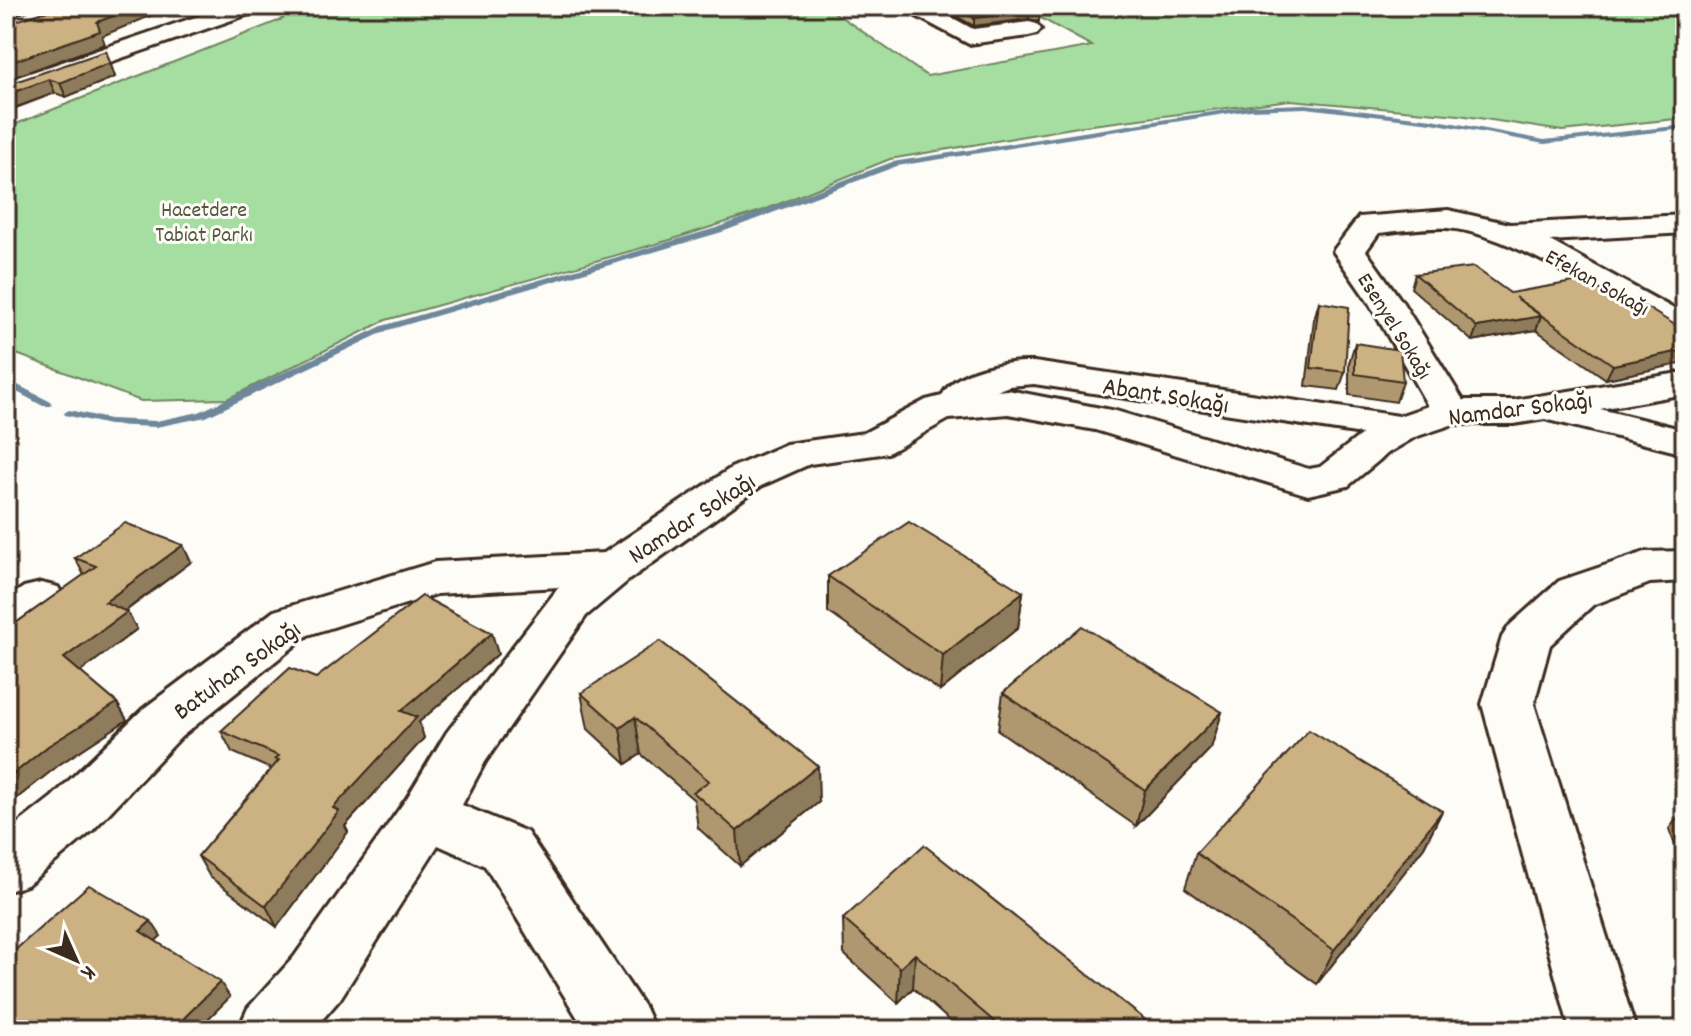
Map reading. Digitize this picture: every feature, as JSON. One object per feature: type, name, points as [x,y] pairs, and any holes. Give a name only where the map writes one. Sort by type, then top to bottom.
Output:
[{"type":"street","points":[[6,90],[246,6]]},
{"type":"street","points":[[915,6],[969,37],[1029,29]]},
{"type":"street","name":"Esenyel Sokağı","points":[[1451,412],[1386,303],[1349,251],[1370,224],[1448,219],[1510,234],[1685,224]]},
{"type":"street","name":"Efekan Sokağı","points":[[1510,234],[1576,267],[1685,330]]},
{"type":"street","name":"Abant Sokağı","points":[[940,408],[986,379],[1017,372],[1401,428]]},
{"type":"street","name":"Namdar Sokağı","points":[[271,1030],[317,978],[427,815],[466,747],[569,604],[614,568],[746,477],[801,453],[874,444],[940,408],[1008,402],[1102,419],[1308,482],[1333,477],[1374,444],[1401,428],[1451,412],[1514,412],[1685,383]]},
{"type":"street","points":[[1543,407],[1685,442]]},
{"type":"street","points":[[1603,1030],[1508,704],[1527,637],[1576,593],[1645,568],[1685,566]]},
{"type":"street","name":"Batuhan Sokağı","points":[[6,867],[72,814],[162,723],[291,623],[435,578],[614,568]]},
{"type":"street","points":[[427,815],[506,849],[622,1030]]},
{"type":"green space","name":"Hacetdere Tabiat Parkı","points":[[266,6],[815,6],[831,10],[927,76],[1092,46],[1019,6],[1685,6],[1685,118],[1562,131],[1459,115],[1290,100],[1084,126],[890,159],[764,210],[670,240],[386,320],[227,399],[141,401],[6,350],[6,128],[283,19]]},
{"type":"building","points":[[63,6],[138,6],[97,22],[100,31],[6,64],[6,24]]},
{"type":"building","points":[[952,6],[1027,6],[1040,13],[1029,11],[974,18]]},
{"type":"building","points":[[106,51],[110,63],[60,83],[49,79],[6,95],[6,85]]},
{"type":"building","points":[[1474,267],[1510,293],[1585,280],[1625,306],[1639,303],[1685,331],[1685,350],[1613,365],[1515,297],[1541,316],[1477,327],[1415,274]]},
{"type":"building","points":[[1319,302],[1349,307],[1345,372],[1311,368]]},
{"type":"building","points":[[1355,343],[1400,350],[1403,381],[1355,374]]},
{"type":"building","points":[[909,522],[1023,592],[943,655],[828,576]]},
{"type":"building","points":[[125,523],[183,545],[105,602],[127,612],[64,658],[117,703],[48,746],[6,780],[6,622],[13,625],[96,566],[75,558]]},
{"type":"building","points":[[422,596],[492,633],[401,711],[417,717],[333,808],[339,811],[266,906],[198,856],[279,760],[275,759],[279,756],[221,731],[290,668],[316,678]]},
{"type":"building","points":[[1082,626],[1222,712],[1145,790],[1003,693]]},
{"type":"building","points":[[660,641],[818,766],[737,831],[693,792],[709,781],[635,717],[620,728],[581,693]]},
{"type":"building","points":[[1309,730],[1442,811],[1334,950],[1196,853]]},
{"type":"building","points":[[924,845],[1148,1022],[1141,1030],[1004,1030],[915,954],[900,968],[843,919]]},
{"type":"building","points":[[89,885],[151,921],[140,931],[220,982],[172,1030],[6,1030],[6,958]]},
{"type":"waterway","points":[[69,413],[109,422],[156,424],[202,415],[385,328],[719,230],[895,164],[1250,108],[1306,106],[1432,121],[1544,142],[1685,127]]},
{"type":"waterway","points":[[6,382],[47,404]]}]
